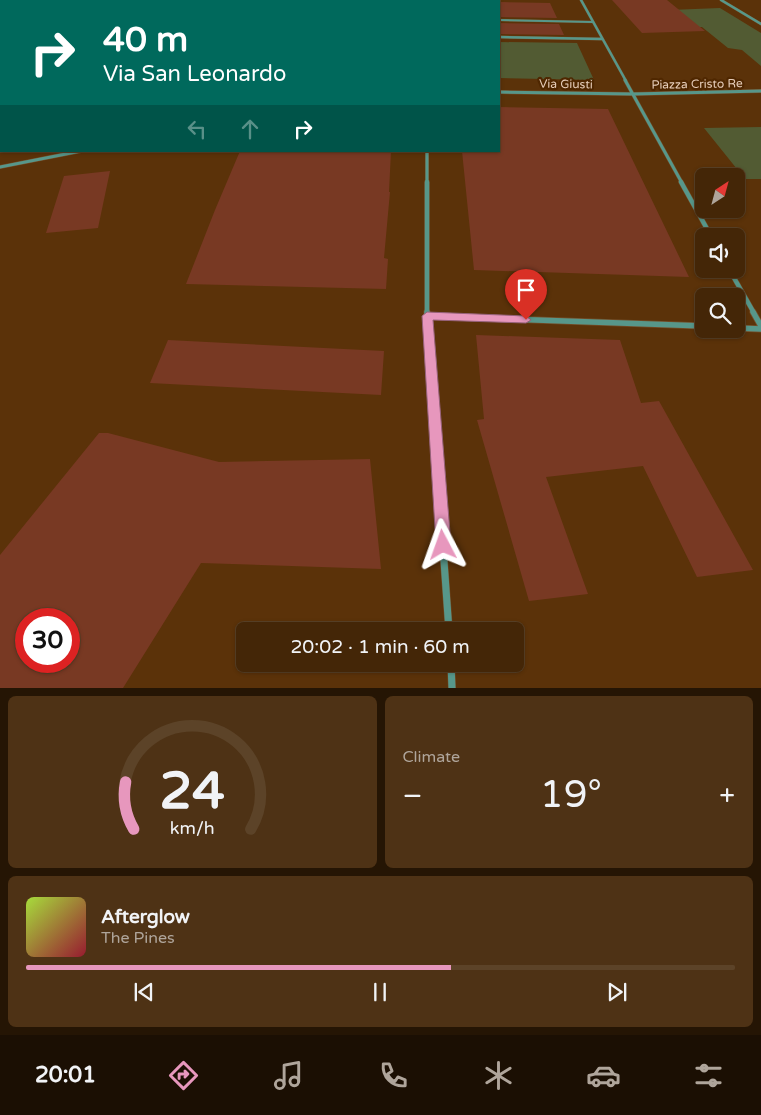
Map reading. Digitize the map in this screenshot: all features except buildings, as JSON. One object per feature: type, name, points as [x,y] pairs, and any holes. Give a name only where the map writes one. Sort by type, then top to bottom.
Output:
[{"type":"street","points":[[581,0],[708,228]]},
{"type":"street","points":[[721,0],[761,24]]},
{"type":"street","points":[[500,38],[602,39]]},
{"type":"street","name":"Via Giusti","points":[[500,92],[633,94]]},
{"type":"street","name":"Piazza Cristo Re","points":[[633,94],[761,92]]},
{"type":"street","points":[[0,167],[76,152]]},
{"type":"street","points":[[427,152],[427,316],[448,622]]},
{"type":"street","points":[[735,278],[761,327],[745,328]]},
{"type":"street","points":[[427,316],[695,326]]},
{"type":"street","points":[[451,672],[452,688]]},
{"type":"lane","points":[[500,20],[593,22]]},
{"type":"green space","points":[[720,8],[761,33],[761,66],[742,50],[728,48],[702,27],[692,27],[670,10]]},
{"type":"green space","points":[[500,42],[577,43],[594,80],[500,78]]},
{"type":"green space","points":[[761,127],[761,179],[745,179],[745,168],[736,168],[704,128]]},
{"type":"route","points":[[443,545],[427,316],[526,320]]}]
